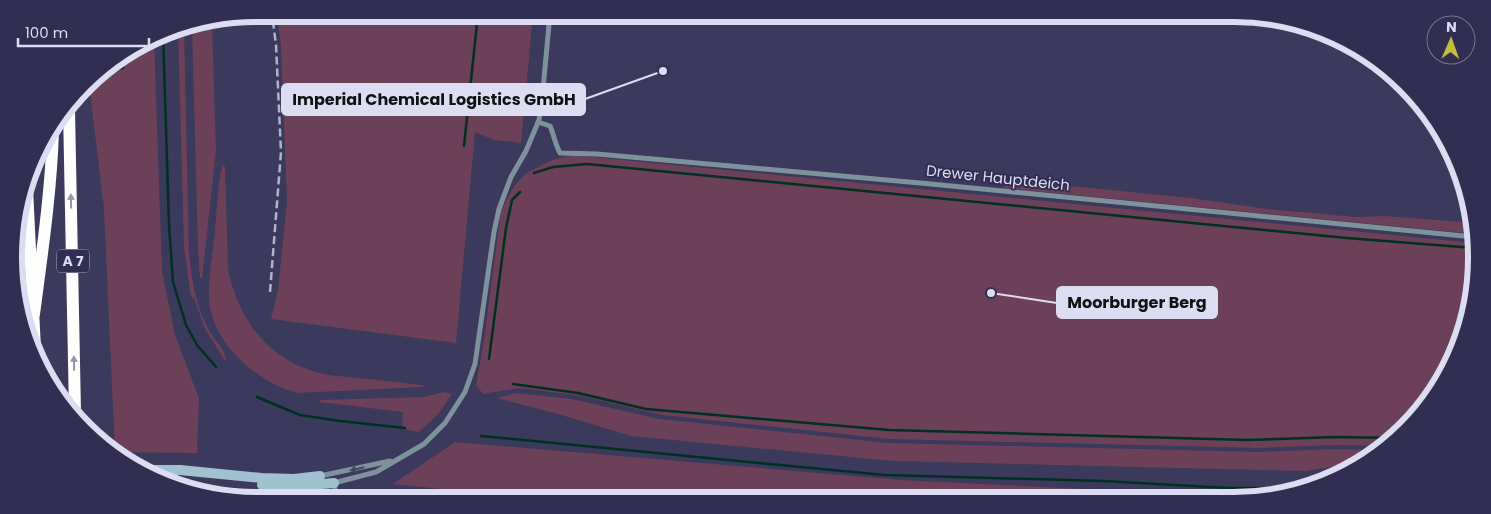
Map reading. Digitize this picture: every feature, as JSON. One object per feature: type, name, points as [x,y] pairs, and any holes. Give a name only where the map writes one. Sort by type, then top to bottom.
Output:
[{"type":"highway","name":"A 7","points":[[69,117],[75,405]]},
{"type":"highway","name":"A 7","points":[[34,314],[43,258],[50,194],[52,143]]},
{"type":"highway","name":"A 7","points":[[28,206],[34,331]]},
{"type":"street","points":[[232,476],[247,482],[305,486],[334,483],[369,475],[416,449],[431,438],[456,408],[465,392],[475,364],[499,209],[511,176],[526,151],[538,122],[542,100],[549,22]]},
{"type":"street","name":"Drewer Hauptdeich","points":[[538,122],[550,126],[554,134],[556,147],[560,153],[597,154],[931,184],[1467,236]]},
{"type":"street","points":[[159,470],[180,470],[280,479],[320,476],[393,461]]},
{"type":"street","points":[[320,476],[334,483]]},
{"type":"street","points":[[334,483],[336,492]]},
{"type":"shaded area","points":[[278,22],[532,22],[521,143],[494,140],[475,132],[456,343],[271,319],[278,290],[287,200],[281,47]]},
{"type":"shaded area","points":[[212,27],[216,151],[202,278],[200,278],[192,31]]},
{"type":"shaded area","points":[[184,34],[190,264],[198,306],[212,335],[223,351],[226,362],[205,329],[194,298],[191,297],[184,247],[178,36]]},
{"type":"shaded area","points":[[154,46],[162,271],[175,335],[199,398],[197,453],[127,452],[115,443],[104,209],[90,92],[114,71]]},
{"type":"shaded area","points":[[124,64],[124,69],[114,71]]},
{"type":"shaded area","points":[[568,156],[582,156],[1468,242],[1468,272],[1464,303],[1451,347],[1429,387],[1400,423],[1373,446],[1260,448],[889,439],[662,415],[582,396],[520,388],[483,394],[476,385],[484,340],[501,210],[515,185],[525,174],[552,160]]},
{"type":"shaded area","points":[[223,164],[225,167],[228,269],[239,304],[257,333],[282,356],[315,372],[424,386],[298,393],[267,380],[238,358],[217,329],[211,313],[209,296],[218,188]]},
{"type":"shaded area","points":[[1010,180],[1191,198],[1268,209],[1355,217],[1385,216],[1466,222],[1467,233],[1003,188]]},
{"type":"shaded area","points":[[443,392],[452,394],[438,414],[419,432],[402,429],[403,412],[319,402],[320,400],[424,397]]},
{"type":"shaded area","points":[[516,393],[572,399],[659,419],[889,443],[1259,452],[1367,450],[1341,465],[1306,471],[893,461],[631,436],[497,398]]},
{"type":"shaded area","points":[[455,442],[901,480],[1143,492],[471,492],[393,484]]},
{"type":"waterway","points":[[464,146],[477,22]]},
{"type":"waterway","points":[[163,42],[169,225],[173,282],[186,325],[197,345],[216,367]]},
{"type":"waterway","points":[[534,173],[553,167],[587,164],[1347,238],[1468,248]]},
{"type":"waterway","points":[[489,359],[506,228],[512,200],[520,192]]},
{"type":"waterway","points":[[513,384],[578,393],[646,409],[889,430],[1247,440],[1336,437],[1383,438]]},
{"type":"waterway","points":[[257,397],[300,415],[405,428]]},
{"type":"waterway","points":[[481,436],[884,475],[1272,488]]},
{"type":"railway","points":[[270,292],[281,152],[276,45],[273,22]]},
{"type":"place","name":"Imperial Chemical Logistics GmbH","points":[[663,71]]},
{"type":"place","name":"Moorburger Berg","points":[[991,293]]}]
